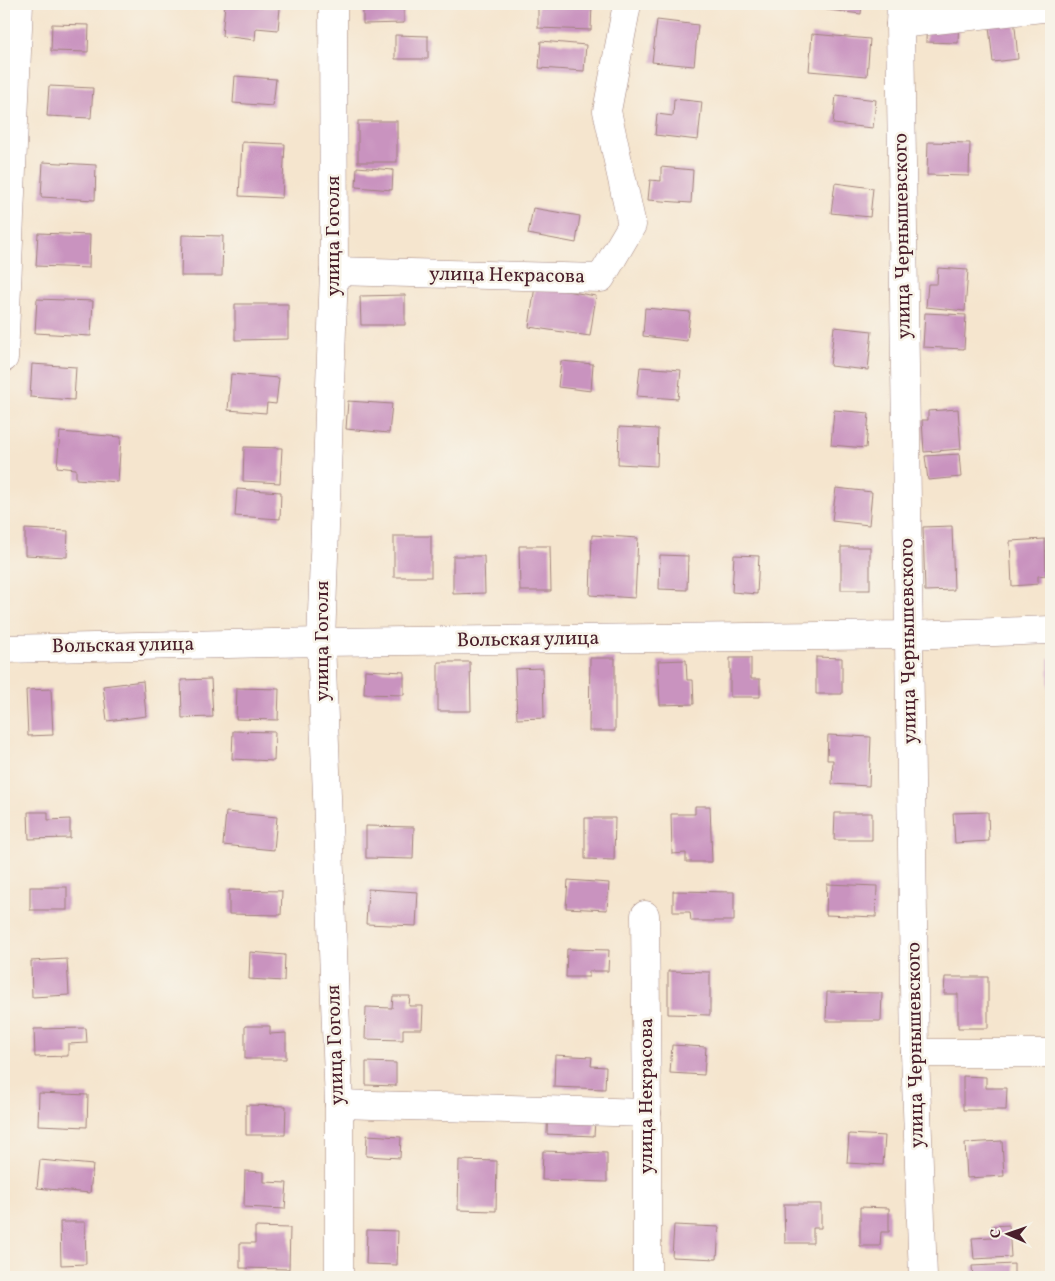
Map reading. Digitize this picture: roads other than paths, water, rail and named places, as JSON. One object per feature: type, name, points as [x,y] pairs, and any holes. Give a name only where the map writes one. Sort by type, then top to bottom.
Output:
[{"type":"street","points":[[4,358],[19,4]]},
{"type":"street","name":"улица Гоголя","points":[[333,4],[334,271],[321,642],[339,1104],[339,1277]]},
{"type":"street","name":"улица Некрасова","points":[[334,271],[601,278],[632,225],[607,111],[627,4]]},
{"type":"street","points":[[901,14],[1051,7]]},
{"type":"street","name":"улица Чернышевского","points":[[901,14],[915,1053],[923,1277]]},
{"type":"street","name":"Вольская улица","points":[[4,649],[321,642],[908,635],[1051,630]]},
{"type":"street","name":"улица Некрасова","points":[[645,915],[647,1277]]},
{"type":"street","points":[[915,1053],[1051,1053]]},
{"type":"street","points":[[339,1104],[647,1113]]}]
